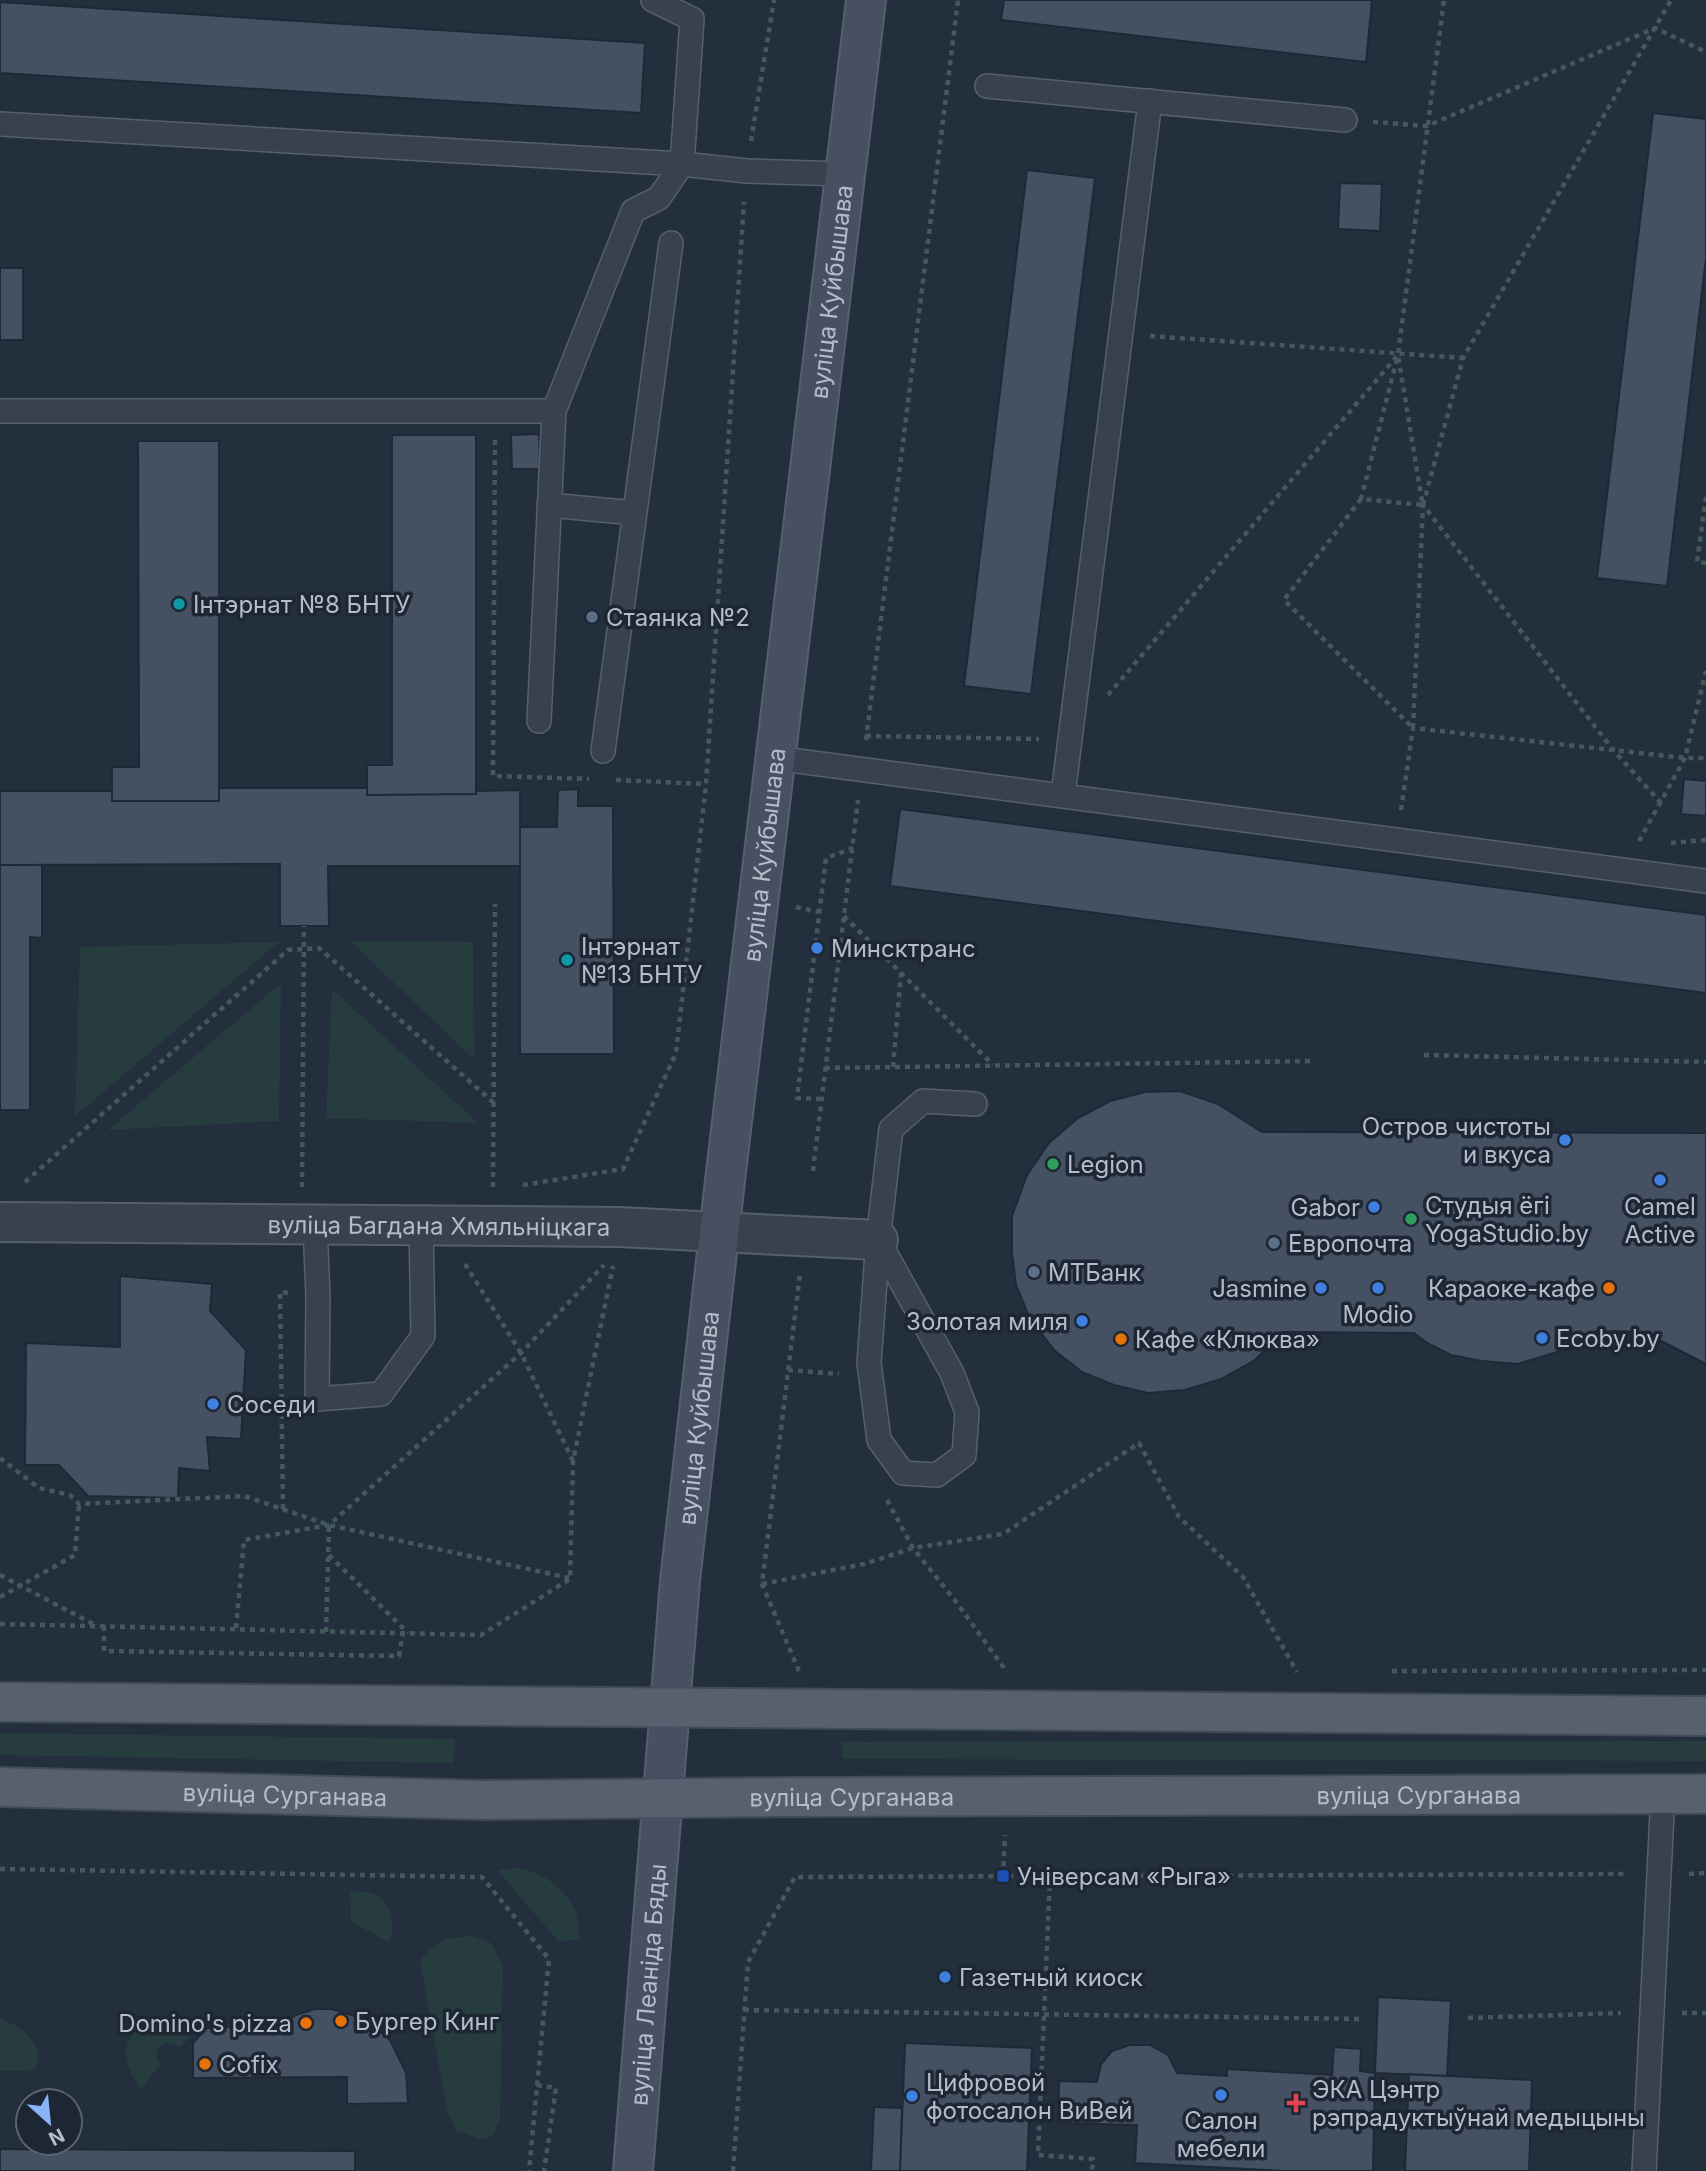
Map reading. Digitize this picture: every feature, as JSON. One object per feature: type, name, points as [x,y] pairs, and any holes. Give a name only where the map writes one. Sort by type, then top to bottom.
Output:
[{"type":"main road","name":"вуліца Куйбышава","points":[[662,1798],[680,1581],[866,0]]},
{"type":"main road","points":[[0,1702],[1706,1716]]},
{"type":"main road","name":"вуліца Сурганава","points":[[0,1787],[482,1800],[1706,1794]]},
{"type":"main road","name":"вуліца Леаніда Бяды","points":[[633,2171],[662,1798]]},
{"type":"street","name":"вуліца Багдана Хмяльніцкага","points":[[0,1222],[619,1227],[878,1240]]},
{"type":"lane","points":[[539,721],[554,411],[633,211],[659,198],[682,164],[692,19],[653,0]]},
{"type":"lane","points":[[987,86],[1345,120]]},
{"type":"lane","points":[[1063,795],[1150,101]]},
{"type":"lane","points":[[0,124],[844,174]]},
{"type":"lane","points":[[603,751],[671,243]]},
{"type":"lane","points":[[0,411],[554,411]]},
{"type":"lane","points":[[549,505],[635,513]]},
{"type":"lane","points":[[775,758],[1706,881]]},
{"type":"lane","points":[[878,1240],[952,1373],[967,1412],[964,1455],[937,1475],[903,1474],[879,1440],[869,1363],[878,1240],[891,1129],[923,1101],[975,1104]]},
{"type":"lane","points":[[315,1225],[318,1297],[317,1399],[381,1394],[423,1336],[438,1226]]},
{"type":"lane","points":[[1644,2171],[1663,1794]]},
{"type":"path","points":[[623,1169],[676,1054],[706,783],[747,170],[774,0]]},
{"type":"path","points":[[813,1171],[958,0]]},
{"type":"path","points":[[1444,0],[1398,355],[1361,499],[1284,600],[1413,728],[1614,751],[1706,758]]},
{"type":"path","points":[[1423,505],[1463,358],[1671,0]]},
{"type":"path","points":[[1345,120],[1427,127],[1655,27],[1706,52]]},
{"type":"path","points":[[1121,334],[1463,358]]},
{"type":"path","points":[[866,736],[1070,739],[1398,355]]},
{"type":"path","points":[[1398,355],[1423,505],[1413,728],[1398,840]]},
{"type":"path","points":[[1706,497],[1697,562],[1706,563]]},
{"type":"path","points":[[1361,499],[1423,505],[1614,751],[1661,803]]},
{"type":"path","points":[[1623,869],[1685,758],[1706,671]]},
{"type":"path","points":[[821,1099],[797,1098],[819,912],[826,858],[853,848]]},
{"type":"path","points":[[494,1190],[495,904]]},
{"type":"path","points":[[844,916],[994,1066]]},
{"type":"path","points":[[302,1188],[304,926]]},
{"type":"path","points":[[22,1185],[288,950],[319,948],[494,1103]]},
{"type":"path","points":[[893,1067],[902,973]]},
{"type":"path","points":[[1424,1055],[1706,1062]]},
{"type":"path","points":[[825,1068],[1315,1060]]},
{"type":"path","points":[[438,1226],[521,1353],[573,1461]]},
{"type":"path","points":[[800,1672],[762,1584],[801,1261]]},
{"type":"path","points":[[236,1628],[244,1540],[329,1525],[521,1353],[607,1262]]},
{"type":"path","points":[[570,1579],[573,1461],[613,1265]]},
{"type":"path","points":[[788,1370],[838,1373],[843,1386]]},
{"type":"path","points":[[762,1584],[864,1564],[914,1548],[1003,1534],[1139,1443],[1179,1517],[1243,1577],[1297,1672]]},
{"type":"path","points":[[0,1458],[38,1488],[70,1495],[79,1504],[244,1496],[329,1525],[570,1579]]},
{"type":"path","points":[[887,1499],[914,1548],[1007,1672],[993,1672]]},
{"type":"path","points":[[0,1597],[75,1555],[79,1504]]},
{"type":"path","points":[[326,1632],[329,1525]]},
{"type":"path","points":[[329,1555],[406,1633]]},
{"type":"path","points":[[0,1575],[96,1626]]},
{"type":"path","points":[[0,1624],[481,1635],[570,1579]]},
{"type":"path","points":[[104,1626],[104,1651],[399,1656],[406,1633]]},
{"type":"path","points":[[1390,1671],[1706,1670]]},
{"type":"path","points":[[1283,1672],[1310,1672]]},
{"type":"path","points":[[0,1869],[482,1877],[549,1959],[529,2171]]},
{"type":"path","points":[[733,2171],[748,1962],[795,1877],[1706,1874]]},
{"type":"path","points":[[1050,1876],[1038,2155],[1093,2159],[1092,2171]]},
{"type":"path","points":[[744,2010],[1360,2019]]},
{"type":"path","points":[[1468,2018],[1651,2012],[1706,2013]]},
{"type":"path","points":[[537,2085],[556,2088],[544,2171]]},
{"type":"green space","points":[[350,941],[473,942],[474,1059]]},
{"type":"green space","points":[[279,942],[75,1116],[80,947]]},
{"type":"green space","points":[[281,983],[279,1121],[108,1130]]},
{"type":"green space","points":[[332,989],[478,1123],[326,1118]]},
{"type":"green space","points":[[0,1733],[455,1739],[454,1763],[0,1755]]},
{"type":"green space","points":[[1706,1741],[1706,1761],[842,1759],[842,1742]]},
{"type":"green space","points":[[519,1868],[538,1874],[562,1891],[574,1907],[579,1925],[579,1939],[559,1942],[497,1870]]},
{"type":"green space","points":[[350,1891],[375,1895],[386,1905],[392,1919],[389,1942],[351,1922]]},
{"type":"green space","points":[[470,1936],[491,1943],[503,1966],[500,2118],[494,2134],[484,2140],[456,2131],[447,2110],[420,1961],[441,1941]]},
{"type":"green space","points":[[158,2015],[178,2015],[199,2028],[180,2047],[165,2043],[158,2048],[156,2056],[160,2065],[141,2089],[129,2067],[127,2047],[136,2029]]},
{"type":"green space","points":[[0,2019],[13,2024],[31,2039],[38,2052],[38,2062],[34,2070],[0,2071]]},
{"type":"building","points":[[1004,0],[1372,0],[1366,62],[1001,20]]},
{"type":"building","points":[[0,2],[645,43],[641,113],[0,73]]},
{"type":"building","points":[[1653,113],[1706,119],[1706,258],[1667,586],[1597,578]]},
{"type":"building","points":[[1027,170],[1095,178],[1031,694],[964,686]]},
{"type":"building","points":[[1340,183],[1382,184],[1380,231],[1338,229]]},
{"type":"building","points":[[0,268],[23,268],[23,340],[0,340]]},
{"type":"building","points":[[539,434],[540,469],[512,469],[511,435]]},
{"type":"building","points":[[392,435],[476,435],[476,794],[367,795],[367,765],[392,765]]},
{"type":"building","name":"Інтэрнат №8 БНТУ","points":[[138,441],[219,441],[219,801],[112,801],[112,767],[139,767]]},
{"type":"building","points":[[1684,779],[1706,781],[1706,816],[1681,814]]},
{"type":"building","points":[[219,788],[367,788],[367,795],[476,794],[476,791],[520,790],[520,866],[328,866],[329,926],[280,926],[280,864],[0,865],[0,791],[112,791],[112,801],[219,801]]},
{"type":"building","name":"Інтэрнат №13 БНТУ","points":[[578,789],[578,806],[613,806],[614,1054],[520,1054],[520,827],[557,827],[558,790]]},
{"type":"building","points":[[900,809],[1706,915],[1706,993],[890,886]]},
{"type":"building","points":[[0,865],[42,865],[42,938],[30,937],[30,1110],[0,1110]]},
{"type":"building","points":[[1180,1091],[1218,1104],[1262,1132],[1706,1133],[1706,1364],[1644,1332],[1596,1331],[1557,1352],[1518,1364],[1451,1355],[1414,1333],[1283,1332],[1255,1360],[1221,1379],[1185,1390],[1148,1393],[1114,1385],[1082,1372],[1055,1351],[1030,1319],[1016,1285],[1012,1253],[1012,1216],[1027,1175],[1049,1143],[1078,1118],[1110,1101],[1145,1092]]},
{"type":"building","points":[[120,1276],[212,1284],[210,1311],[246,1350],[241,1439],[207,1437],[210,1471],[179,1468],[178,1498],[88,1496],[59,1465],[25,1465],[26,1343],[120,1347]]},
{"type":"building","points":[[1378,1997],[1451,2001],[1447,2076],[1375,2073]]},
{"type":"building","points":[[315,2009],[331,2009],[358,2017],[371,2023],[390,2040],[406,2073],[408,2103],[347,2104],[347,2077],[193,2078],[193,2043],[207,2028],[282,2024],[296,2015]]},
{"type":"building","points":[[905,2043],[1032,2048],[1027,2171],[900,2171]]},
{"type":"building","points":[[1130,2045],[1150,2045],[1168,2055],[1177,2073],[1227,2076],[1227,2069],[1332,2075],[1334,2047],[1361,2049],[1360,2071],[1375,2073],[1373,2171],[1284,2171],[1135,2163],[1137,2125],[1058,2123],[1059,2081],[1097,2082],[1101,2064],[1112,2051]]},
{"type":"building","points":[[1409,2074],[1532,2080],[1529,2171],[1405,2171]]},
{"type":"building","points":[[874,2107],[902,2108],[900,2171],[871,2171]]},
{"type":"building","points":[[0,2149],[14,2149],[14,2157],[84,2157],[84,2149],[355,2151],[355,2171],[0,2171]]},
{"type":"place","name":"Інтэрнат №8 БНТУ","points":[[179,604]]},
{"type":"place","name":"Стаянка №2","points":[[592,617]]},
{"type":"place","name":"Минсктранс","points":[[817,948]]},
{"type":"place","name":"Інтэрнат №13 БНТУ","points":[[567,960]]},
{"type":"place","name":"Остров чистоты и вкуса","points":[[1565,1140]]},
{"type":"place","name":"Legion","points":[[1053,1164]]},
{"type":"place","name":"Camel Active","points":[[1660,1180]]},
{"type":"place","name":"Gabor","points":[[1374,1207]]},
{"type":"place","name":"Студыя ёгі YogaStudio.by","points":[[1411,1219]]},
{"type":"place","name":"Европочта","points":[[1274,1243]]},
{"type":"place","name":"МТБанк","points":[[1034,1272]]},
{"type":"place","name":"Jasmine","points":[[1321,1288]]},
{"type":"place","name":"Modio","points":[[1378,1288]]},
{"type":"place","name":"Караоке-кафе","points":[[1609,1288]]},
{"type":"place","name":"Золотая миля","points":[[1082,1321]]},
{"type":"place","name":"Ecoby.by","points":[[1542,1338]]},
{"type":"place","name":"Кафе «Клюква»","points":[[1121,1339]]},
{"type":"place","name":"Соседи","points":[[213,1404]]},
{"type":"place","name":"Універсам «Рыга»","points":[[1003,1876]]},
{"type":"place","name":"Газетный киоск","points":[[945,1977]]},
{"type":"place","name":"Бургер Кинг","points":[[341,2021]]},
{"type":"place","name":"Domino's pizza","points":[[306,2023]]},
{"type":"place","name":"Cofix","points":[[205,2064]]},
{"type":"place","name":"Салон мебели","points":[[1221,2095]]},
{"type":"place","name":"Цифровой фотосалон ВиВей","points":[[912,2096]]},
{"type":"place","name":"ЭКА Цэнтр рэпрадуктыўнай медыцыны","points":[[1296,2103]]}]
